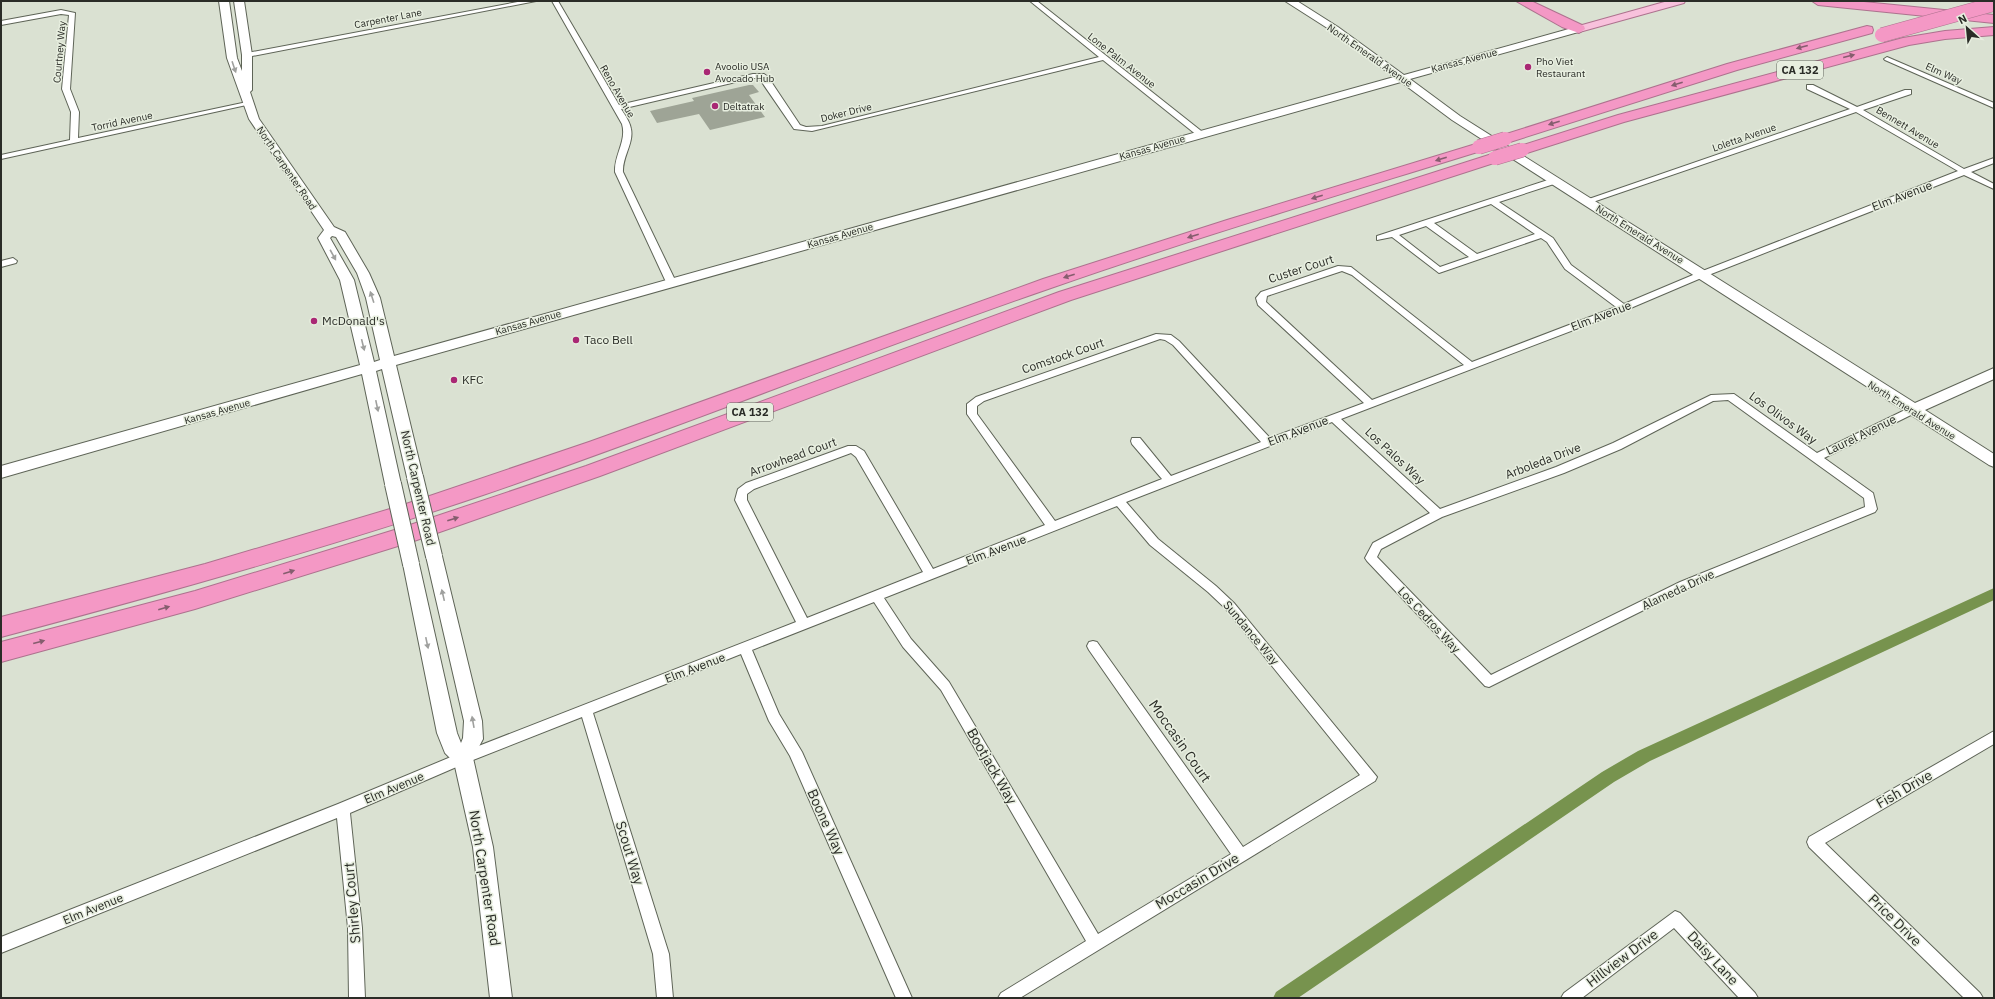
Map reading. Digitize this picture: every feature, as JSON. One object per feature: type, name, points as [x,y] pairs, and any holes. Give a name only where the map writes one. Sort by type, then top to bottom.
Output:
[{"type":"highway","points":[[1522,1],[1566,24],[1579,29]]},
{"type":"highway","points":[[1532,1],[1572,23],[1579,29]]},
{"type":"highway","points":[[1818,1],[1994,19]]},
{"type":"highway","points":[[1885,1],[1994,11]]},
{"type":"highway","points":[[1976,1],[1994,3]]},
{"type":"highway","name":"CA 132","points":[[1,627],[249,560],[450,498],[586,451],[1021,292],[1718,72],[1976,1]]},
{"type":"highway","points":[[1609,122],[1882,35],[1994,3]]},
{"type":"highway","name":"CA 132","points":[[1,652],[195,600],[413,532],[593,471],[1072,294],[1609,122],[1908,41],[1945,35],[1994,31]]},
{"type":"main road","name":"North Carpenter Road","points":[[224,1],[232,58],[247,104],[254,119],[330,230],[341,235],[363,273],[373,298],[473,721],[473,739],[463,758]]},
{"type":"main road","name":"North Emerald Avenue","points":[[1290,1],[1334,29],[1402,77],[1456,118],[1703,274],[1994,461]]},
{"type":"main road","name":"Kansas Avenue","points":[[1,472],[671,282],[1402,77],[1680,1]]},
{"type":"main road","name":"North Carpenter Road","points":[[237,2],[247,55],[247,104]]},
{"type":"main road","points":[[227,24],[235,30],[237,54],[247,55]]},
{"type":"main road","name":"North Carpenter Road","points":[[330,230],[324,238],[347,280],[368,368],[447,733],[452,747],[463,758],[483,847],[493,916],[501,998]]},
{"type":"main road","name":"Laurel Avenue","points":[[1913,410],[1994,374]]},
{"type":"street","name":"Carpenter Lane","points":[[247,55],[533,1]]},
{"type":"street","name":"Reno Avenue","points":[[555,1],[626,124],[629,134],[619,159],[619,172],[671,282]]},
{"type":"street","name":"Lone Palm Avenue","points":[[1033,1],[1200,134]]},
{"type":"street","name":"Courtney Way","points":[[1,23],[69,12],[72,14],[66,88],[75,112],[74,142]]},
{"type":"street","name":"Doker Drive","points":[[617,108],[753,76],[761,76],[765,79],[797,127],[803,130],[810,130],[1103,58]]},
{"type":"street","name":"Elm Way","points":[[1886,59],[1994,106]]},
{"type":"street","name":"Bennett Avenue","points":[[1810,87],[1858,110],[1964,172],[1994,187]]},
{"type":"street","name":"Loletta Avenue","points":[[1587,201],[1908,92]]},
{"type":"street","name":"Torrid Avenue","points":[[1,157],[247,104]]},
{"type":"street","name":"Elm Avenue","points":[[1,946],[343,809],[463,758],[804,626],[1268,443],[1623,308],[1703,274],[1994,160]]},
{"type":"street","points":[[1380,238],[1554,181]]},
{"type":"street","points":[[1492,201],[1555,245],[1568,267],[1623,308]]},
{"type":"street","points":[[1428,223],[1475,257]]},
{"type":"street","points":[[1393,234],[1439,270],[1541,235]]},
{"type":"street","points":[[1,264],[14,261]]},
{"type":"street","name":"Custer Court","points":[[1371,404],[1261,303],[1261,298],[1264,294],[1341,268],[1348,269],[1471,366]]},
{"type":"street","name":"Comstock Court","points":[[1053,527],[972,414],[972,404],[980,398],[1159,336],[1168,337],[1176,343],[1268,443]]},
{"type":"street","name":"Los Olivos Way","points":[[1730,396],[1869,496],[1871,509]]},
{"type":"street","name":"Arboleda Drive","points":[[1371,558],[1377,546],[1438,514],[1560,470],[1617,446],[1711,398],[1730,396]]},
{"type":"street","name":"Laurel Avenue","points":[[1816,458],[1913,410]]},
{"type":"street","name":"Los Palos Way","points":[[1334,418],[1438,514]]},
{"type":"street","points":[[1136,441],[1170,482]]},
{"type":"street","name":"Arrowhead Court","points":[[804,626],[741,500],[742,492],[750,486],[852,449],[860,454],[931,575]]},
{"type":"street","name":"Sundance Way","points":[[1120,502],[1154,542],[1212,589],[1230,606],[1370,777]]},
{"type":"street","name":"Alameda Drive","points":[[1489,682],[1684,585],[1871,509]]},
{"type":"street","name":"Los Cedros Way","points":[[1371,558],[1489,682]]},
{"type":"street","name":"Bootjack Way","points":[[877,596],[907,643],[945,686],[1095,944]]},
{"type":"street","name":"Moccasin Court","points":[[1093,646],[1240,855]]},
{"type":"street","name":"Boone Way","points":[[745,648],[774,717],[798,759],[904,998]]},
{"type":"street","name":"Scout Way","points":[[586,710],[661,954],[665,998]]},
{"type":"street","name":"Fish Drive","points":[[1814,842],[1994,737]]},
{"type":"street","name":"Moccasin Drive","points":[[1006,998],[1370,777]]},
{"type":"street","name":"Shirley Court","points":[[343,809],[355,928],[357,998]]},
{"type":"street","name":"Price Drive","points":[[1814,842],[1975,998]]},
{"type":"street","name":"Hillview Drive","points":[[1569,998],[1675,918]]},
{"type":"street","name":"Daisy Lane","points":[[1675,918],[1750,998]]},
{"type":"building","name":"Deltatrak","points":[[753,85],[759,92],[749,95],[765,117],[710,130],[699,114],[657,123],[650,111],[694,101],[692,98]]},
{"type":"waterway","points":[[1282,998],[1608,777],[1644,756],[1994,594]]},
{"type":"place","name":"Pho Viet Restaurant","points":[[1528,67]]},
{"type":"place","name":"Avoolio USA Avocado Hub","points":[[707,72]]},
{"type":"place","name":"Deltatrak","points":[[715,106]]},
{"type":"place","name":"McDonald's","points":[[314,321]]},
{"type":"place","name":"Taco Bell","points":[[576,340]]},
{"type":"place","name":"KFC","points":[[454,380]]}]
